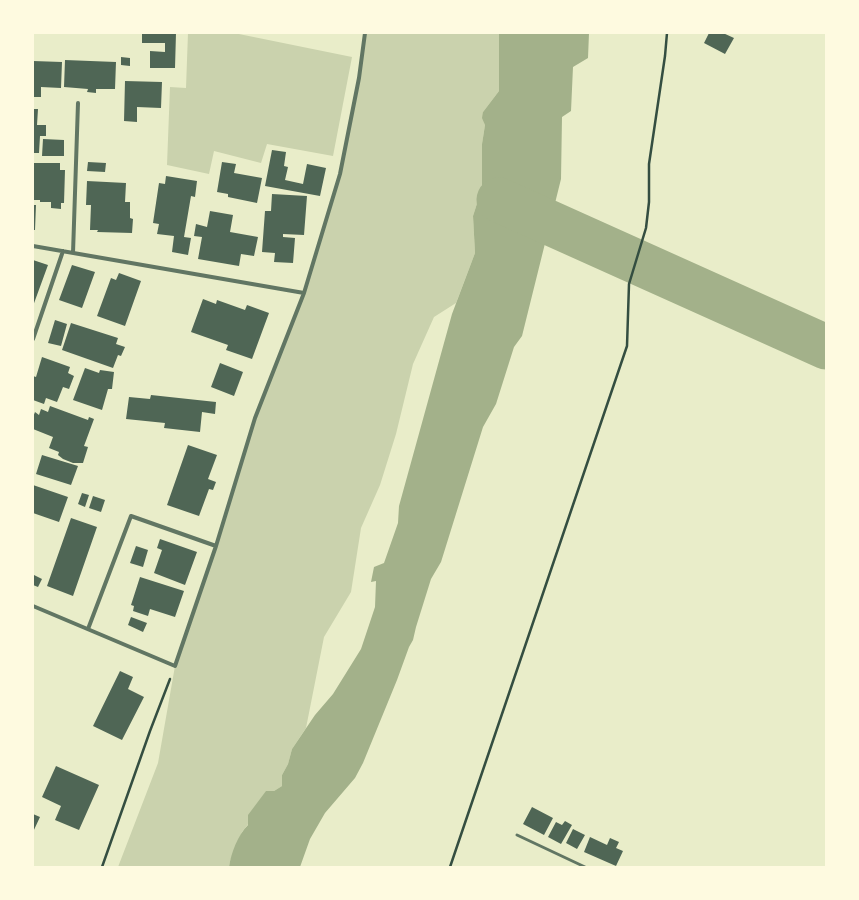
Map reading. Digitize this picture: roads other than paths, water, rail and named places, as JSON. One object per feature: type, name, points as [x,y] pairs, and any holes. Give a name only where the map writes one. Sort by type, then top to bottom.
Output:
[{"type":"street","points":[[33,606],[175,666],[216,546],[255,418],[304,293],[340,174],[359,78],[365,33]]},
{"type":"street","points":[[73,253],[78,103]]},
{"type":"street","points":[[33,246],[304,293]]},
{"type":"street","points":[[33,339],[63,251]]},
{"type":"street","points":[[88,629],[131,516],[216,546]]},
{"type":"lane","points":[[517,835],[585,867]]},
{"type":"waterway","points":[[499,200],[826,347]]}]
